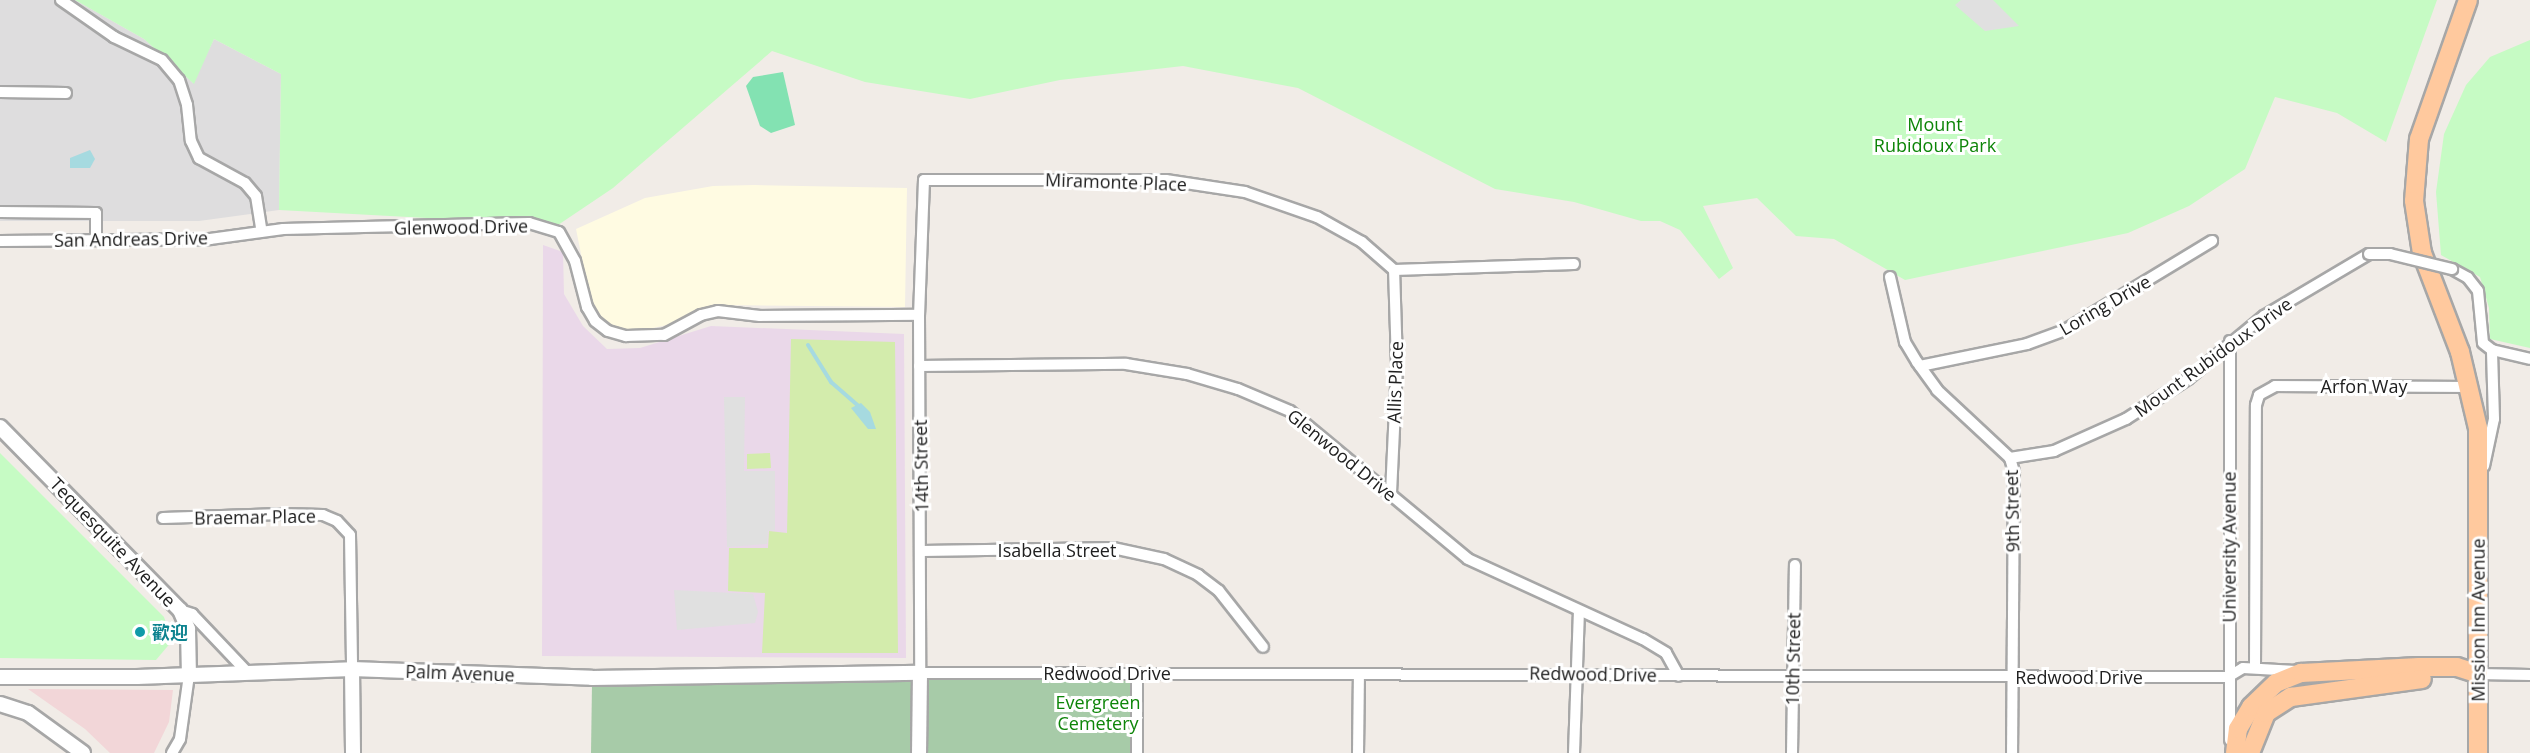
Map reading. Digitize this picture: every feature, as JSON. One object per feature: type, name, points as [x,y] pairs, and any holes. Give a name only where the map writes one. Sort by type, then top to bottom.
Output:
[{"type":"main road","name":"Mission Inn Avenue","points":[[2468,0],[2419,139],[2414,201],[2422,253],[2470,387],[2478,428],[2480,487],[2478,753]]},
{"type":"main road","name":"Redwood Drive","points":[[2265,674],[2457,667],[2478,674]]},
{"type":"main road","points":[[2235,753],[2242,718],[2265,674]]},
{"type":"main road","name":"Redwood Drive","points":[[2272,707],[2292,697],[2330,690],[2400,679],[2478,674]]},
{"type":"main road","points":[[2250,753],[2257,727],[2272,707]]},
{"type":"street","points":[[62,0],[114,37],[162,60],[179,80],[187,105],[191,141],[200,158],[245,183],[256,196],[262,232]]},
{"type":"street","points":[[0,92],[66,93]]},
{"type":"street","name":"Miramonte Place","points":[[924,180],[1166,180],[1245,192],[1317,217],[1362,242],[1394,270]]},
{"type":"street","name":"14th Street","points":[[919,753],[922,551],[919,315],[924,180]]},
{"type":"street","points":[[0,212],[96,213],[96,240]]},
{"type":"street","name":"Glenwood Drive","points":[[262,232],[529,223],[563,237],[595,321],[608,331],[626,336],[664,335],[701,315],[718,311],[760,316],[919,315]]},
{"type":"street","name":"San Andreas Drive","points":[[0,241],[210,239],[262,232]]},
{"type":"street","name":"Loring Drive","points":[[1920,366],[2027,344],[2065,330],[2212,241]]},
{"type":"street","name":"Mount Rubidoux Drive","points":[[2010,458],[2054,451],[2126,419],[2188,379],[2230,341],[2264,316],[2369,254],[2390,254],[2452,269],[2468,278],[2478,291],[2481,336],[2492,350]]},
{"type":"street","points":[[1394,270],[1574,264]]},
{"type":"street","name":"Allis Place","points":[[1391,493],[1397,364],[1394,270]]},
{"type":"street","name":"9th Street","points":[[1890,277],[1905,342],[1920,366],[1950,403],[2010,458],[2014,472],[2012,753]]},
{"type":"street","name":"University Avenue","points":[[2230,341],[2228,677],[2230,753]]},
{"type":"street","points":[[2492,350],[2530,358]]},
{"type":"street","name":"Mission Inn Avenue","points":[[2480,487],[2494,420],[2492,350]]},
{"type":"street","name":"Glenwood Drive","points":[[919,366],[1126,364],[1187,374],[1238,389],[1290,411],[1391,493],[1425,528],[1468,560],[1540,590],[1579,613],[1666,653],[1679,676]]},
{"type":"street","name":"Arfon Way","points":[[2259,395],[2276,386],[2470,387]]},
{"type":"street","name":"University Avenue","points":[[2259,395],[2256,405],[2265,674]]},
{"type":"street","name":"Tequesquite Avenue","points":[[0,427],[180,610],[188,629],[189,675]]},
{"type":"street","name":"Braemar Place","points":[[163,518],[280,513],[323,515],[337,521],[350,535],[352,669]]},
{"type":"street","name":"Isabella Street","points":[[922,551],[1113,548],[1164,559],[1198,575],[1219,591],[1263,646]]},
{"type":"street","name":"10th Street","points":[[1792,753],[1795,565]]},
{"type":"street","points":[[180,610],[192,614],[248,673]]},
{"type":"street","points":[[1574,753],[1575,673],[1579,613]]},
{"type":"street","name":"Redwood Drive","points":[[920,673],[1359,675],[1575,673],[1679,676],[1792,674],[2228,677],[2243,668],[2265,674]]},
{"type":"street","points":[[352,669],[353,753]]},
{"type":"street","name":"Palm Avenue","points":[[0,677],[189,675],[352,669],[592,678],[920,673]]},
{"type":"street","points":[[1137,673],[1137,753]]},
{"type":"street","points":[[2265,674],[2272,707]]},
{"type":"street","name":"Redwood Drive","points":[[2478,674],[2530,675]]},
{"type":"street","points":[[172,753],[180,739],[189,675]]},
{"type":"street","points":[[1358,753],[1359,675]]},
{"type":"street","points":[[0,704],[28,713],[83,753]]},
{"type":"shaded area","points":[[0,0],[75,0],[144,39],[193,83],[214,39],[281,74],[279,210],[199,221],[0,221]]},
{"type":"shaded area","points":[[1961,0],[1993,0],[2019,26],[1985,31],[1955,5]]},
{"type":"shaded area","points":[[713,186],[907,188],[905,307],[723,305],[698,309],[672,324],[638,331],[619,329],[604,322],[591,304],[576,229],[645,198]]},
{"type":"shaded area","points":[[543,245],[563,252],[564,294],[583,326],[607,349],[640,348],[711,326],[904,334],[906,658],[542,656]]},
{"type":"shaded area","points":[[724,397],[745,397],[744,471],[775,471],[775,530],[768,531],[767,544],[727,547]]},
{"type":"shaded area","points":[[674,590],[753,594],[758,612],[755,623],[677,630]]},
{"type":"shaded area","points":[[28,689],[173,690],[169,722],[154,753],[110,753],[85,729]]},
{"type":"green space","name":"Mount Rubidoux Park","points":[[75,0],[2437,0],[2386,142],[2337,113],[2275,97],[2245,169],[2189,206],[2128,233],[1905,280],[1834,239],[1796,236],[1757,198],[1703,206],[1733,268],[1719,279],[1680,230],[1660,221],[1641,221],[1574,202],[1495,189],[1298,88],[1183,66],[1060,80],[970,99],[865,82],[772,51],[613,188],[558,225],[279,210],[281,74],[214,39],[194,84],[144,39]]},
{"type":"green space","points":[[2530,40],[2530,348],[2490,339],[2489,308],[2480,277],[2441,255],[2436,192],[2444,134],[2466,85],[2490,57]]},
{"type":"green space","points":[[783,72],[795,125],[771,133],[760,126],[746,86],[753,77]]},
{"type":"green space","points":[[791,339],[895,342],[898,653],[762,653],[765,593],[728,591],[729,548],[768,548],[769,531],[787,533]]},
{"type":"green space","points":[[0,453],[164,617],[172,641],[156,660],[0,658]]},
{"type":"green space","points":[[770,453],[771,468],[747,469],[747,454]]},
{"type":"green space","name":"Evergreen Cemetery","points":[[1144,673],[1143,753],[591,753],[592,684],[863,675]]},
{"type":"water","points":[[90,150],[95,159],[90,168],[70,168],[70,158]]},
{"type":"water","points":[[861,403],[870,412],[876,429],[868,429],[851,408]]},
{"type":"waterway","points":[[808,345],[831,382],[860,407]]},
{"type":"place","name":"歡迎","points":[[140,632]]}]
